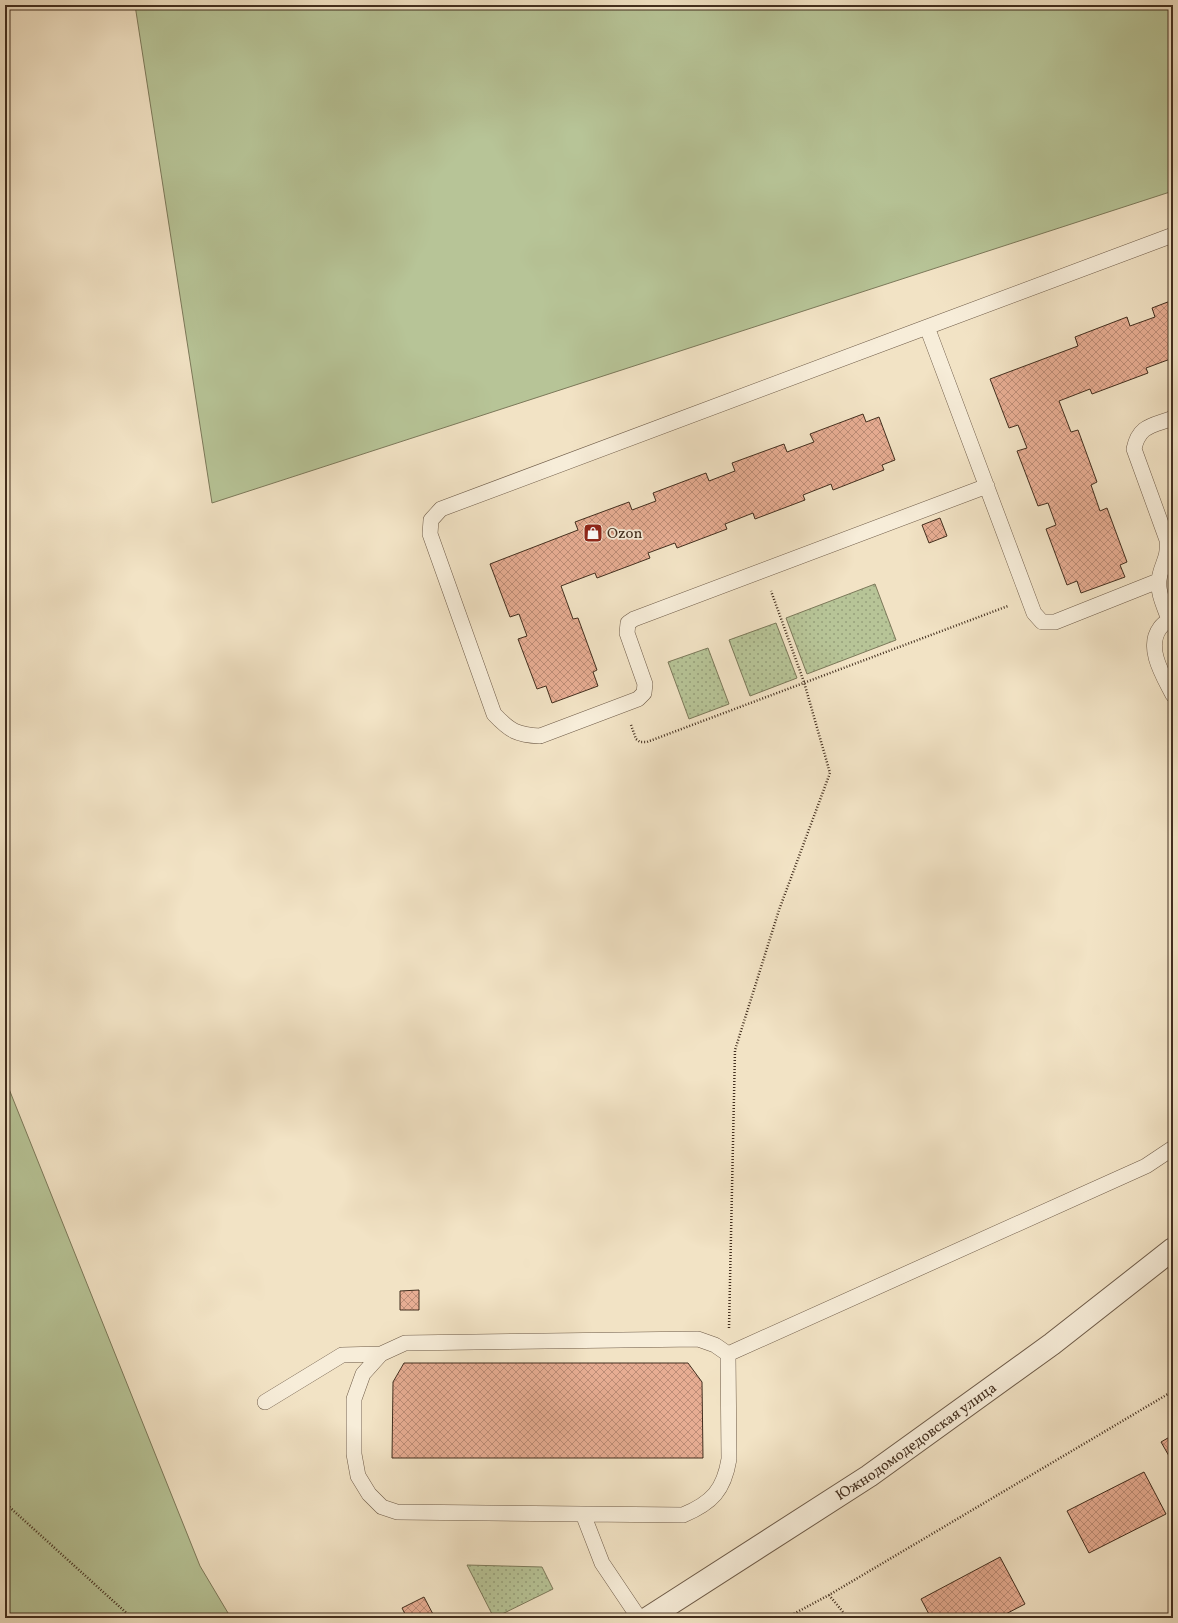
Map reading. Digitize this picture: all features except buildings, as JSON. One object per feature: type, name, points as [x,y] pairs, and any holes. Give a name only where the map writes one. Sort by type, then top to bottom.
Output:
[{"type":"street","name":"Южнодомодедовская улица","points":[[648,1618],[869,1476],[1052,1344],[1173,1249]]},
{"type":"lane","points":[[987,486],[634,619],[628,623],[627,632],[645,684],[644,693],[638,699],[540,736],[523,735],[506,727],[494,714],[430,534],[431,520],[441,509],[1173,235]]},
{"type":"lane","points":[[927,327],[1034,613],[1042,622],[1054,622],[1158,581]]},
{"type":"lane","points":[[1173,418],[1143,429],[1136,438],[1134,449],[1167,540],[1168,549],[1166,561],[1158,581],[1159,588],[1171,620],[1159,628],[1154,650],[1156,660],[1173,695]]},
{"type":"lane","points":[[728,1354],[1146,1166],[1173,1148]]},
{"type":"lane","points":[[266,1402],[342,1356],[380,1354],[405,1343],[698,1339],[715,1345],[728,1354]]},
{"type":"lane","points":[[380,1354],[364,1374],[354,1399],[354,1454],[358,1476],[369,1494],[382,1507],[397,1512],[683,1515],[700,1508],[716,1494],[726,1474],[729,1460],[728,1354]]},
{"type":"lane","points":[[584,1514],[602,1563],[639,1618]]},
{"type":"path","points":[[728,1354],[735,1050],[779,910],[830,773],[804,682],[763,570]]},
{"type":"path","points":[[623,704],[636,739],[640,742],[646,742],[1029,598]]},
{"type":"path","points":[[786,1618],[829,1596],[1173,1391]]},
{"type":"path","points":[[5,1503],[132,1618]]},
{"type":"path","points":[[829,1596],[848,1618]]},
{"type":"green space","points":[[135,5],[1173,5],[1173,191],[212,503]]},
{"type":"green space","points":[[875,584],[896,640],[807,674],[786,618]]},
{"type":"green space","points":[[776,623],[797,678],[750,696],[729,640]]},
{"type":"green space","points":[[708,648],[729,704],[689,719],[668,662]]},
{"type":"green space","points":[[5,1079],[200,1566],[231,1618],[5,1618]]},
{"type":"green space","points":[[467,1565],[542,1567],[553,1589],[494,1618]]},
{"type":"place","name":"Ozon","points":[[593,533]]}]
